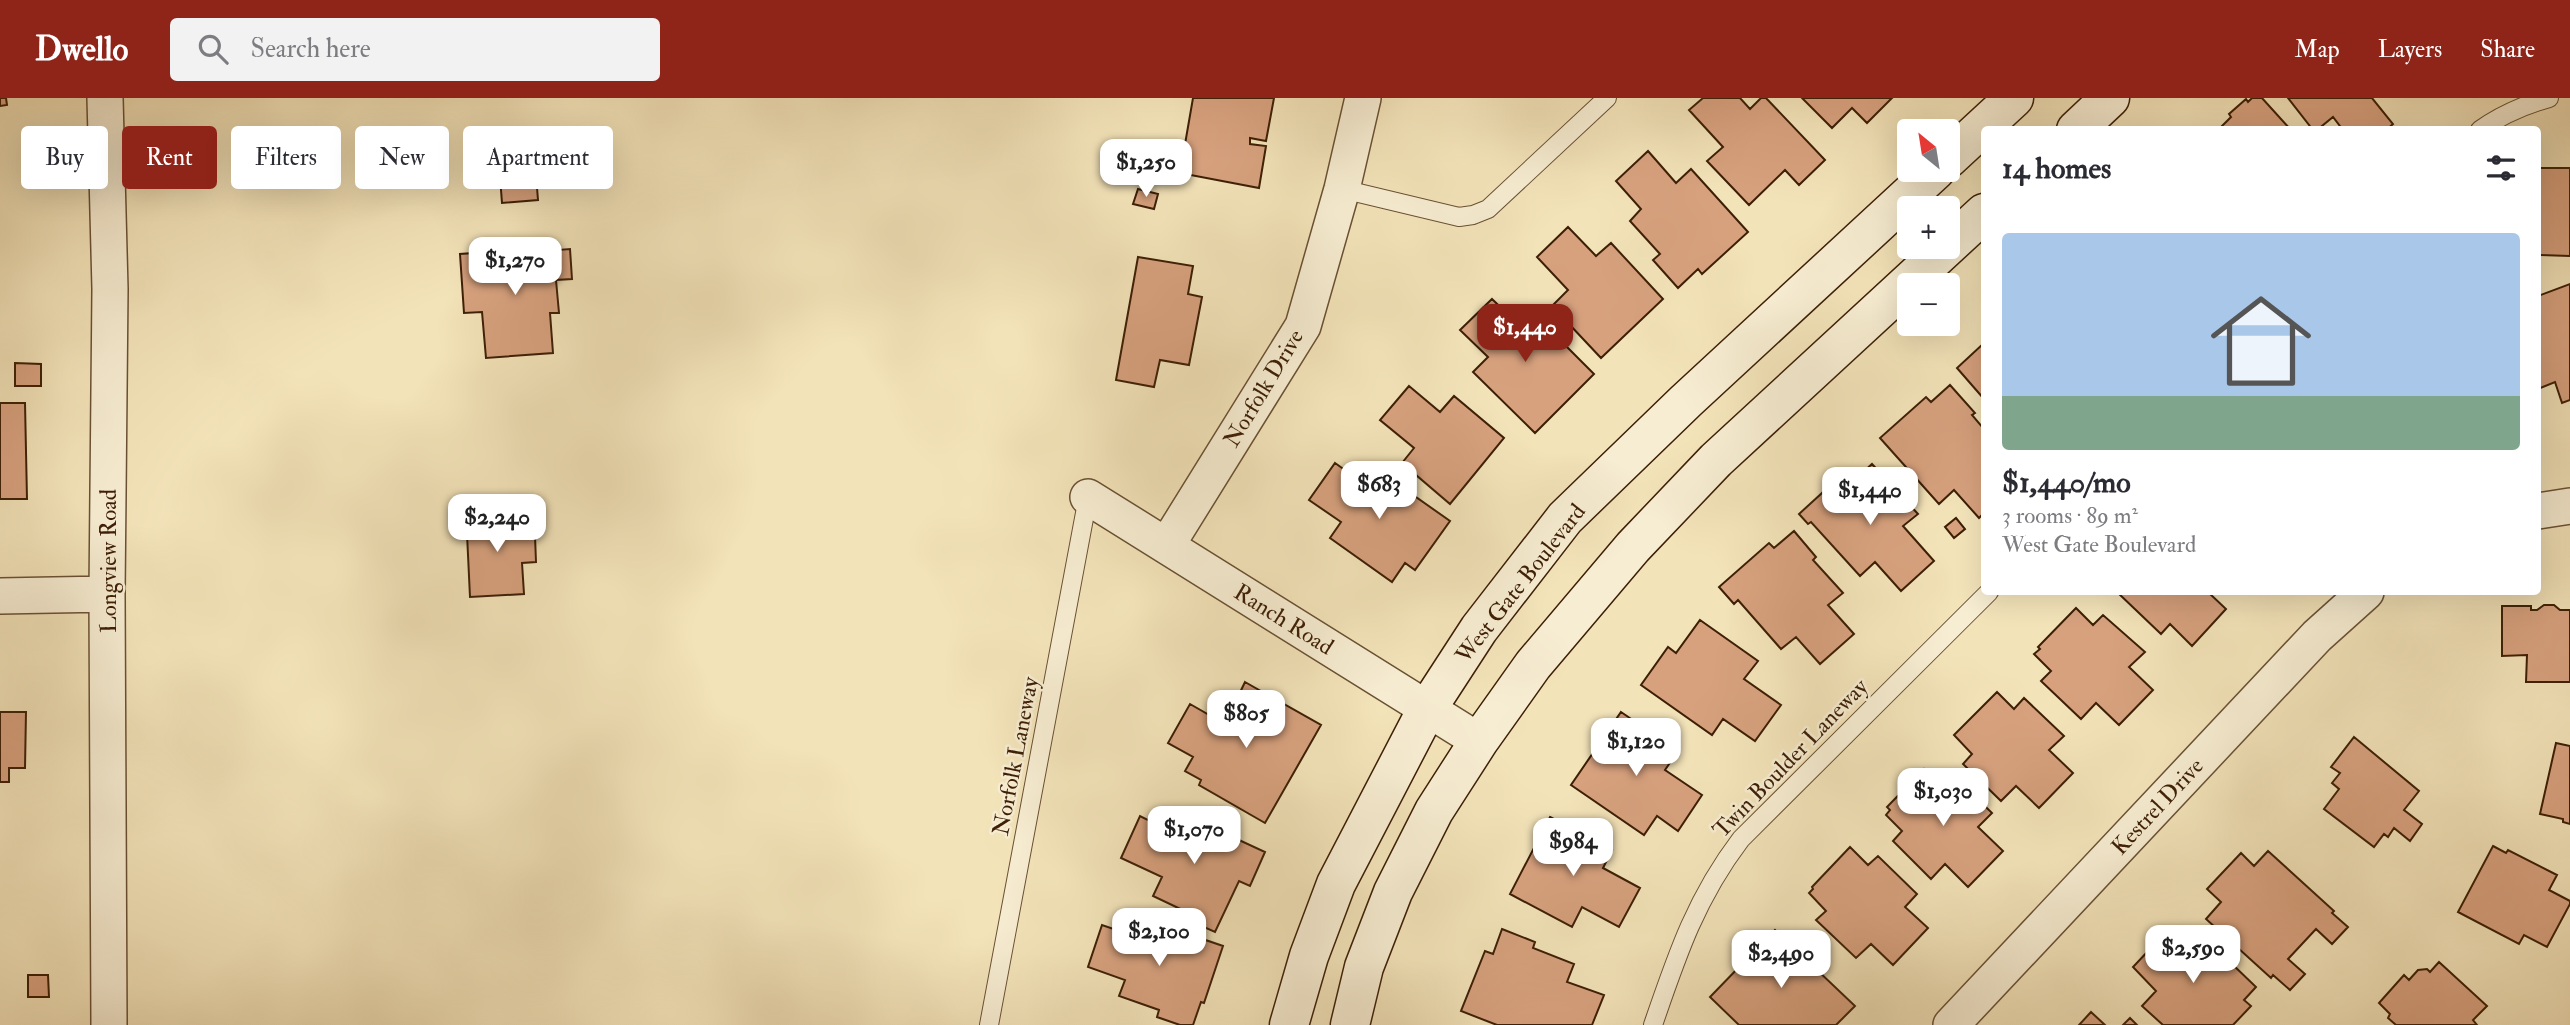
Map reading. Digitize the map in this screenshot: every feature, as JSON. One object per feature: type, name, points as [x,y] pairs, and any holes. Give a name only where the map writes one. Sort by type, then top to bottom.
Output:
[{"type":"main road","points":[[1984,126],[2014,98]]},
{"type":"main road","points":[[2080,126],[2110,98]]},
{"type":"main road","points":[[1960,148],[1981,128]]},
{"type":"main road","name":"West Gate Boulevard","points":[[1289,1025],[1309,956],[1336,884],[1427,709],[1479,629],[1565,518],[1686,401],[1923,182]]},
{"type":"main road","points":[[1350,1025],[1364,967],[1393,892],[1434,811],[1533,665],[1633,547],[1716,460],[1981,216]]},
{"type":"street","name":"Longview Road","points":[[105,98],[110,289],[107,594],[109,1025]]},
{"type":"street","name":"Norfolk Drive","points":[[1167,545],[1303,326],[1342,189],[1363,98]]},
{"type":"street","name":"Ranch Road","points":[[1088,497],[1479,741]]},
{"type":"street","points":[[2541,511],[2570,506]]},
{"type":"street","points":[[0,596],[107,594]]},
{"type":"street","name":"Kestrel Drive","points":[[1951,1025],[2317,636],[2363,595]]},
{"type":"lane","points":[[1342,189],[1459,217],[1473,215],[1488,209],[1607,98]]},
{"type":"lane","points":[[2486,126],[2528,104],[2549,98]]},
{"type":"lane","name":"Norfolk Laneway","points":[[989,1025],[1088,497]]},
{"type":"lane","name":"Twin Boulder Laneway","points":[[1653,1025],[1701,899],[1741,839],[1986,595]]},
{"type":"building","points":[[0,98],[6,98],[7,105],[0,106]]},
{"type":"building","points":[[1193,98],[1274,98],[1266,141],[1250,138],[1250,144],[1266,146],[1259,188],[1180,173]]},
{"type":"building","points":[[1703,98],[1740,98],[1750,109],[1761,98],[1766,98],[1825,160],[1799,185],[1785,170],[1749,205],[1707,161],[1723,147],[1689,110]]},
{"type":"building","points":[[1802,98],[1892,98],[1867,123],[1852,108],[1832,128]]},
{"type":"building","points":[[2252,98],[2262,98],[2287,126],[2222,126],[2231,117],[2229,114],[2246,99],[2248,102]]},
{"type":"building","points":[[2288,98],[2372,98],[2393,124],[2340,126],[2333,117],[2322,126],[2310,126]]},
{"type":"building","points":[[1648,151],[1676,183],[1691,169],[1748,232],[1702,274],[1698,269],[1678,288],[1653,260],[1660,254],[1630,221],[1641,209],[1616,181]]},
{"type":"building","points":[[2541,168],[2570,168],[2570,256],[2541,255]]},
{"type":"building","points":[[501,189],[537,189],[538,200],[502,203]]},
{"type":"building","points":[[1138,189],[1158,194],[1154,209],[1133,204]]},
{"type":"building","points":[[1568,227],[1596,256],[1611,243],[1663,299],[1601,358],[1552,306],[1568,290],[1537,257]]},
{"type":"building","points":[[546,248],[546,251],[570,249],[572,279],[556,280],[559,313],[550,313],[553,353],[486,358],[482,312],[464,313],[460,254]]},
{"type":"building","points":[[1138,257],[1193,266],[1188,294],[1202,297],[1189,365],[1160,360],[1154,387],[1116,380]]},
{"type":"building","points":[[2570,284],[2570,400],[2562,403],[2555,382],[2541,388],[2541,295]]},
{"type":"building","points":[[1492,299],[1521,327],[1534,314],[1594,374],[1535,433],[1473,372],[1488,357],[1460,330]]},
{"type":"building","points":[[1981,346],[1981,396],[1957,368]]},
{"type":"building","points":[[15,363],[41,364],[41,386],[15,386]]},
{"type":"building","points":[[1950,385],[1975,413],[1972,415],[1981,426],[1979,518],[1954,490],[1939,504],[1880,438],[1926,397],[1931,402]]},
{"type":"building","points":[[1409,386],[1440,412],[1454,396],[1504,438],[1450,504],[1402,463],[1414,448],[1380,420]]},
{"type":"building","points":[[0,403],[25,403],[27,499],[0,499]]},
{"type":"building","points":[[1335,463],[1369,487],[1379,471],[1450,521],[1415,570],[1405,563],[1392,582],[1330,538],[1341,522],[1309,500]]},
{"type":"building","points":[[1872,464],[1918,514],[1903,526],[1934,561],[1901,591],[1875,562],[1860,576],[1811,522],[1808,524],[1799,514],[1833,483],[1841,492]]},
{"type":"building","points":[[518,511],[519,536],[535,536],[536,562],[522,563],[524,594],[470,597],[466,513]]},
{"type":"building","points":[[1956,518],[1965,529],[1954,538],[1945,527]]},
{"type":"building","points":[[1794,531],[1816,557],[1813,560],[1843,593],[1828,605],[1854,634],[1820,664],[1796,637],[1781,649],[1738,600],[1734,604],[1719,587],[1769,543],[1774,548]]},
{"type":"building","points":[[2120,595],[2211,595],[2226,609],[2192,646],[2170,624],[2161,634]]},
{"type":"building","points":[[2544,605],[2570,610],[2570,682],[2526,682],[2527,655],[2502,656],[2502,606],[2531,606],[2531,610],[2537,610]]},
{"type":"building","points":[[2076,608],[2093,625],[2103,615],[2145,652],[2129,667],[2153,690],[2119,725],[2096,703],[2081,719],[2041,681],[2051,671],[2034,654]]},
{"type":"building","points":[[1700,620],[1758,661],[1744,679],[1781,705],[1755,741],[1723,719],[1712,735],[1641,685],[1668,647],[1676,653]]},
{"type":"building","points":[[1245,682],[1321,725],[1265,823],[1199,785],[1201,780],[1185,771],[1193,757],[1168,743],[1190,704],[1225,724]]},
{"type":"building","points":[[1997,692],[2014,709],[2024,698],[2064,736],[2049,750],[2073,773],[2039,808],[2016,786],[2001,801],[1963,764],[1972,754],[1954,735]]},
{"type":"building","points":[[0,712],[26,712],[25,768],[9,768],[9,782],[0,782]]},
{"type":"building","points":[[1621,712],[1678,751],[1665,770],[1702,795],[1678,831],[1657,816],[1644,835],[1571,785]]},
{"type":"building","points":[[2354,737],[2419,791],[2404,810],[2422,824],[2410,841],[2394,828],[2388,837],[2384,834],[2374,847],[2324,809],[2339,789],[2332,783],[2340,773],[2331,767]]},
{"type":"building","points":[[2556,743],[2570,746],[2570,824],[2563,822],[2563,819],[2540,814]]},
{"type":"building","points":[[1924,769],[1943,788],[1954,776],[1992,813],[1978,827],[2003,851],[1968,887],[1945,864],[1931,879],[1893,841],[1902,831],[1886,815],[1890,810],[1887,807]]},
{"type":"building","points":[[1185,815],[1265,852],[1250,886],[1239,881],[1215,932],[1188,920],[1191,914],[1153,896],[1162,877],[1121,858],[1140,816],[1176,834]]},
{"type":"building","points":[[1550,817],[1612,850],[1603,868],[1640,888],[1619,927],[1582,907],[1572,927],[1510,894]]},
{"type":"building","points":[[2493,846],[2506,853],[2508,850],[2557,875],[2549,890],[2570,901],[2570,904],[2547,947],[2524,935],[2519,944],[2458,912]]},
{"type":"building","points":[[1850,847],[1868,865],[1878,856],[1917,894],[1905,907],[1928,928],[1893,965],[1871,944],[1856,958],[1816,920],[1826,911],[1809,893]]},
{"type":"building","points":[[2268,851],[2348,927],[2332,944],[2316,929],[2288,959],[2305,974],[2290,990],[2273,975],[2271,978],[2206,919],[2221,902],[2207,889],[2241,853],[2254,866]]},
{"type":"building","points":[[1144,919],[1223,946],[1204,1003],[1201,1002],[1193,1025],[1180,1025],[1157,1017],[1159,1010],[1119,996],[1125,980],[1088,967],[1102,925],[1137,937]]},
{"type":"building","points":[[1502,929],[1535,942],[1533,948],[1574,964],[1567,982],[1604,995],[1592,1025],[1497,1025],[1461,1011],[1485,951],[1493,954]]},
{"type":"building","points":[[1775,930],[1855,1006],[1836,1025],[1739,1025],[1710,997]]},
{"type":"building","points":[[2167,931],[2191,954],[2205,938],[2256,987],[2244,1000],[2251,1006],[2233,1025],[2163,1025],[2142,1006],[2156,991],[2133,967]]},
{"type":"building","points":[[2439,962],[2487,1006],[2473,1020],[2477,1025],[2396,1025],[2379,1003],[2404,975],[2409,980],[2418,970],[2427,969],[2430,972]]},
{"type":"building","points":[[28,975],[48,975],[49,997],[28,997]]},
{"type":"building","points":[[2091,1012],[2105,1025],[2079,1025]]},
{"type":"building","points":[[2130,1018],[2137,1025],[2123,1025]]}]
